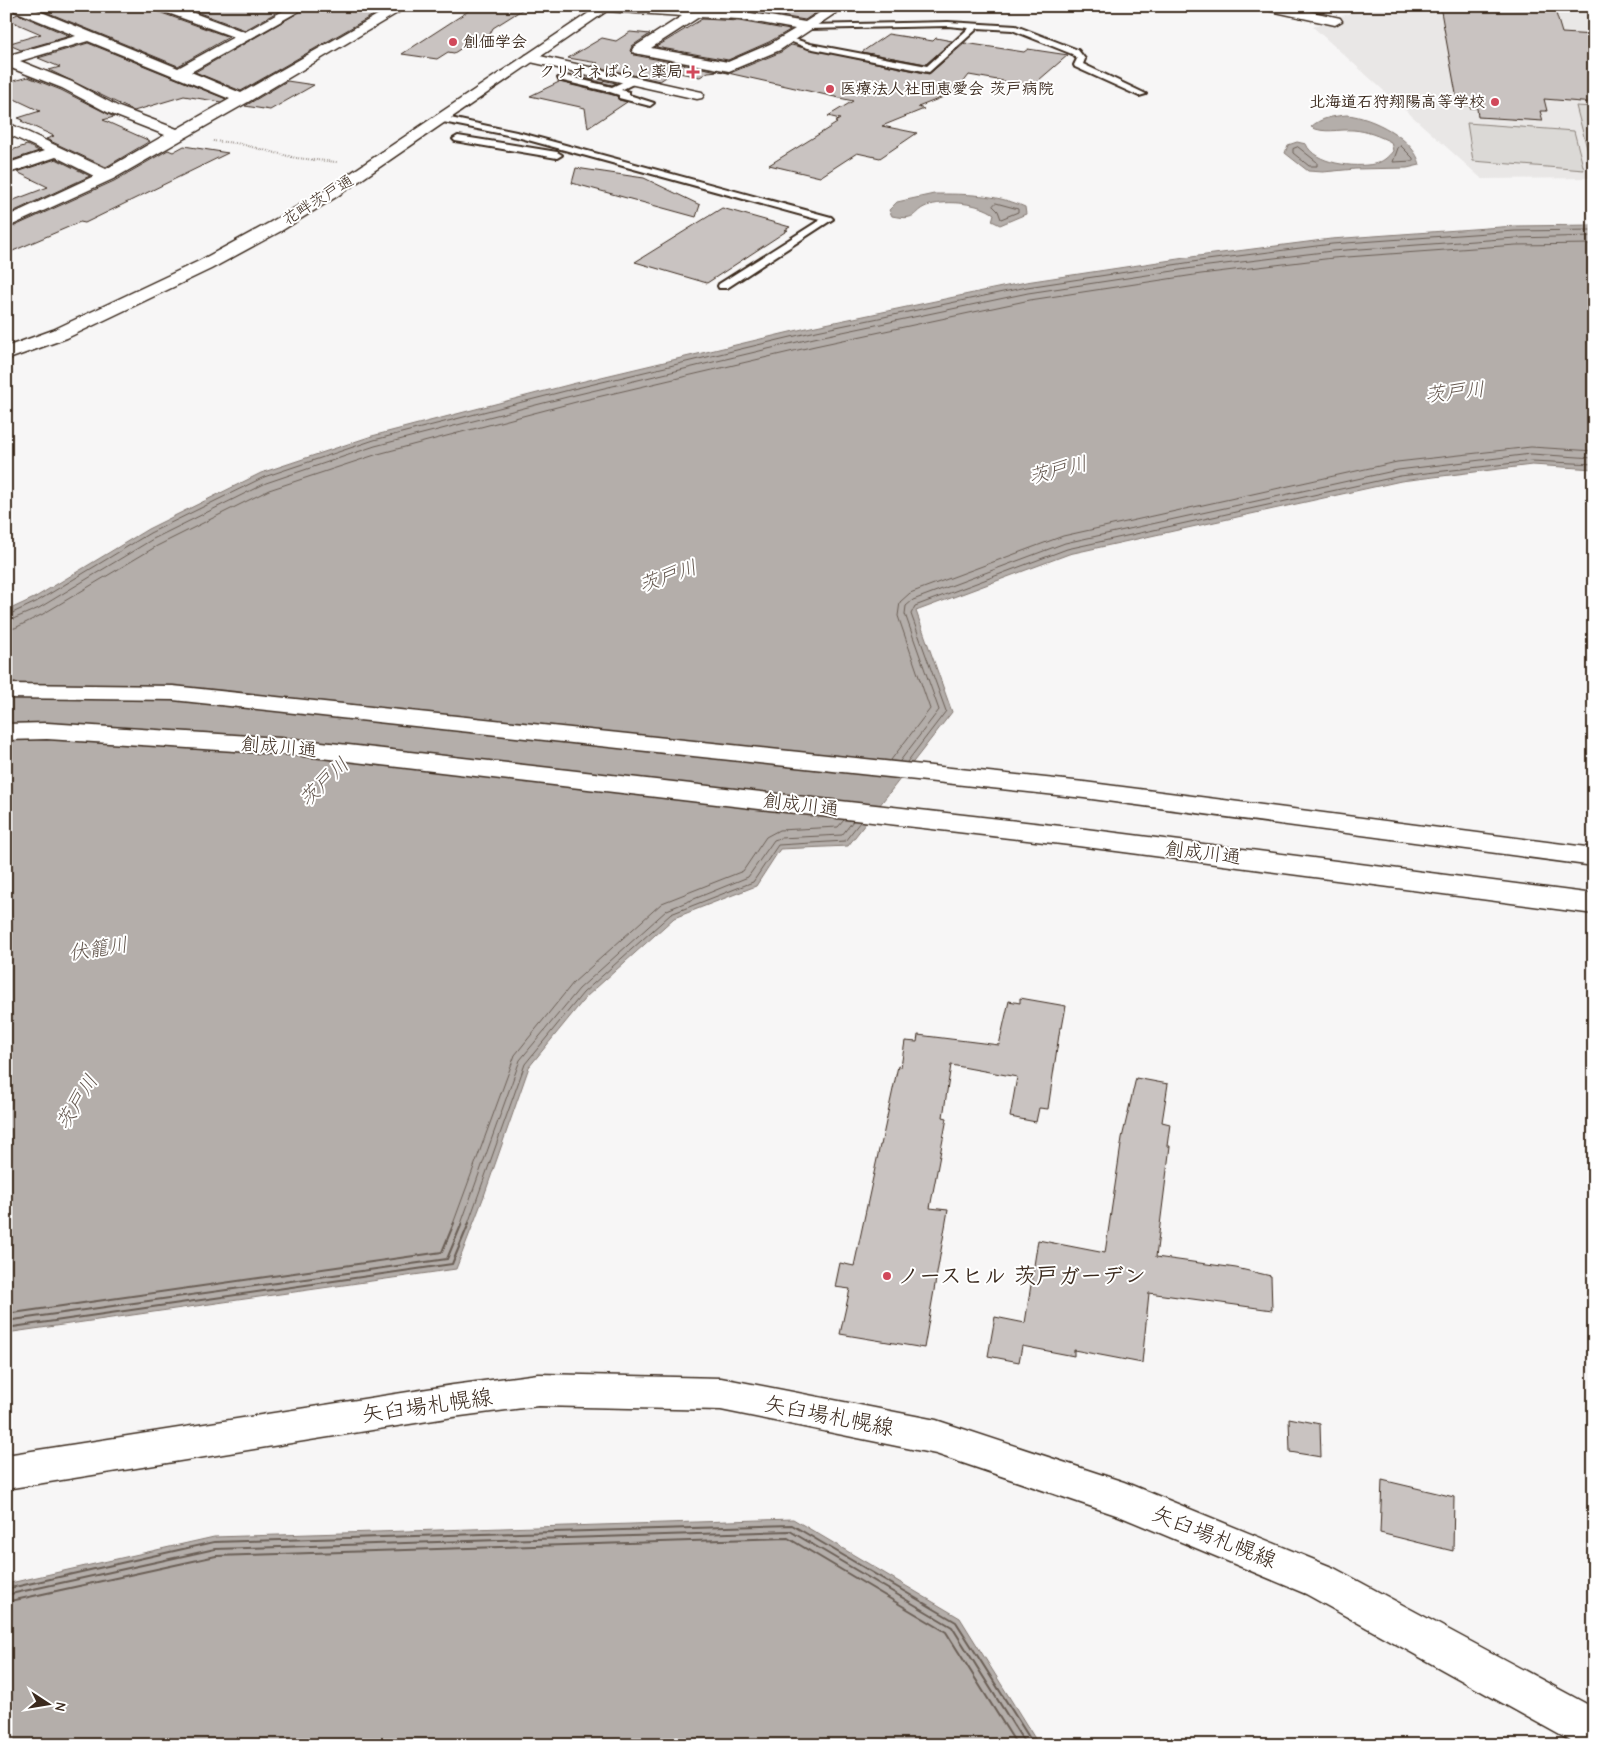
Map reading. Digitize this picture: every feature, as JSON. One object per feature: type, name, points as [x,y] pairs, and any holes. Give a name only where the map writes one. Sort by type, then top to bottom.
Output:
[{"type":"main road","points":[[15,6],[244,98]]},
{"type":"main road","points":[[162,6],[246,37]]},
{"type":"main road","points":[[179,73],[302,6]]},
{"type":"main road","points":[[6,223],[107,176],[403,6]]},
{"type":"main road","points":[[739,15],[753,6]]},
{"type":"main road","points":[[697,12],[639,50],[729,67],[774,48],[840,6]]},
{"type":"main road","points":[[1267,6],[1335,21]]},
{"type":"main road","points":[[607,7],[739,15],[808,27]]},
{"type":"main road","name":"花畔茨戸通","points":[[6,354],[60,334],[205,265],[276,227],[330,194],[607,7]]},
{"type":"main road","points":[[6,61],[89,36]]},
{"type":"main road","points":[[531,58],[697,95]]},
{"type":"main road","points":[[6,61],[67,85],[114,110],[178,135]]},
{"type":"main road","points":[[6,127],[107,176]]},
{"type":"main road","points":[[6,169],[58,152]]},
{"type":"main road","points":[[6,691],[173,693],[1084,790],[1594,857]]},
{"type":"main road","name":"創成川通","points":[[6,732],[47,731],[295,747],[1078,837],[1594,904]]},
{"type":"main road","name":"矢臼場札幌線","points":[[19,1470],[453,1401],[538,1390],[721,1394],[936,1437],[1124,1500],[1320,1581],[1594,1731]]},
{"type":"lane","points":[[808,27],[977,25],[1013,28],[1076,52],[1081,59],[1078,65],[1142,94]]},
{"type":"lane","points":[[788,39],[808,46],[929,69],[977,25]]},
{"type":"lane","points":[[562,78],[613,90],[626,94],[622,96],[650,103]]},
{"type":"lane","points":[[613,90],[632,80]]},
{"type":"lane","points":[[441,119],[518,135],[828,219],[723,286]]},
{"type":"lane","points":[[458,139],[563,156],[575,150]]},
{"type":"path","points":[[178,135],[236,143],[296,158],[338,162]]},
{"type":"shaded area","name":"北海道石狩翔陽高等学校","points":[[1369,6],[1594,6],[1594,178],[1482,179],[1313,27]]},
{"type":"shaded area","points":[[1576,106],[1594,107],[1594,171],[1593,171]]},
{"type":"shaded area","points":[[1467,123],[1574,131],[1584,170],[1473,161]]},
{"type":"water","points":[[1347,115],[1368,120],[1391,131],[1410,146],[1420,165],[1407,168],[1308,171],[1285,153],[1288,145],[1297,142],[1306,144],[1310,151],[1326,160],[1346,165],[1366,165],[1385,159],[1393,151],[1391,142],[1368,133],[1353,130],[1321,130],[1311,127],[1332,117]]},
{"type":"water","points":[[934,194],[969,195],[1003,199],[1025,207],[1026,214],[1000,225],[992,221],[994,214],[972,205],[945,203],[930,205],[907,218],[892,216],[889,210],[897,202]]},
{"type":"water","points":[[1594,225],[1594,469],[1532,465],[1401,481],[1069,554],[916,611],[952,712],[848,846],[780,849],[756,886],[674,918],[586,997],[529,1067],[484,1196],[456,1269],[6,1333],[6,611],[34,598],[148,529],[261,473],[372,436],[572,384],[811,327],[1026,282],[1198,256],[1331,239],[1515,226]]},
{"type":"water","points":[[793,1519],[960,1618],[1039,1745],[6,1745],[6,1584],[214,1537]]},
{"type":"building","points":[[48,6],[154,6],[156,11],[229,37],[178,66],[39,9]]},
{"type":"building","points":[[181,6],[288,6],[245,30]]},
{"type":"building","points":[[310,6],[389,6],[241,91],[195,72]]},
{"type":"building","points":[[490,6],[528,6],[493,28],[486,42],[478,45],[468,44],[454,53],[448,52],[437,59],[402,54],[473,8],[480,9]]},
{"type":"building","points":[[722,6],[826,6],[805,20],[739,9],[720,8]]},
{"type":"building","points":[[1440,6],[1555,10],[1562,33],[1594,35],[1594,103],[1544,99],[1547,111],[1540,111],[1543,121],[1478,117],[1477,108],[1470,108],[1469,105],[1458,105]]},
{"type":"building","points":[[18,14],[70,36],[21,50],[7,44],[41,34],[6,19]]},
{"type":"building","points":[[702,19],[739,21],[790,30],[769,42],[728,60],[656,47]]},
{"type":"building","points":[[630,32],[650,34],[632,46],[630,51],[634,55],[718,71],[708,72],[700,77],[674,72],[660,81],[592,66],[598,63],[568,58],[602,38],[616,41]]},
{"type":"building","points":[[888,34],[933,41],[936,38],[952,41],[926,64],[862,52]]},
{"type":"building","points":[[88,43],[226,99],[221,102],[184,96],[134,111],[49,70],[60,67],[38,58]]},
{"type":"building","points":[[965,43],[1024,52],[1028,49],[1068,55],[1032,86],[969,75],[956,92],[918,107],[924,109],[882,126],[917,133],[880,158],[857,153],[820,177],[769,165],[837,123],[835,122],[840,119],[828,116],[853,101],[719,71],[730,73],[781,52],[791,45],[929,74]]},
{"type":"building","points":[[575,74],[616,83],[612,85],[572,75]]},
{"type":"building","points":[[28,77],[61,90],[114,117],[103,120],[150,141],[106,167],[46,139],[54,136],[18,118],[40,111],[6,95],[6,83]]},
{"type":"building","points":[[287,81],[314,85],[270,110],[245,106]]},
{"type":"building","points":[[559,82],[617,96],[619,100],[627,102],[588,128],[585,108],[530,96]]},
{"type":"building","points":[[27,145],[39,151],[6,162],[6,152]]},
{"type":"building","points":[[184,146],[228,153],[85,223],[80,222],[6,254],[6,230],[114,181],[168,150],[173,152]]},
{"type":"building","points":[[56,159],[90,176],[6,215],[6,203],[48,187],[17,172]]},
{"type":"building","points":[[576,168],[644,178],[700,205],[696,217],[572,183]]},
{"type":"building","points":[[722,208],[790,227],[707,283],[635,262]]},
{"type":"building","points":[[1020,998],[1066,1006],[1062,1028],[1060,1028],[1048,1109],[1039,1108],[1036,1122],[1010,1117],[1017,1077],[951,1065],[943,1117],[947,1118],[930,1208],[948,1210],[924,1348],[840,1334],[850,1289],[835,1287],[840,1263],[854,1266],[898,1066],[901,1067],[905,1041],[917,1042],[918,1035],[999,1045],[1009,1001],[1020,1003]]},
{"type":"building","points":[[1136,1078],[1168,1084],[1162,1122],[1170,1124],[1167,1146],[1170,1146],[1156,1257],[1236,1268],[1271,1276],[1272,1310],[1149,1293],[1142,1363],[1074,1350],[1074,1356],[1022,1346],[1019,1362],[988,1356],[995,1317],[1025,1323],[1038,1240],[1105,1253],[1122,1138]]},
{"type":"building","points":[[1289,1418],[1320,1424],[1321,1457],[1290,1452]]},
{"type":"building","points":[[1382,1480],[1454,1497],[1453,1551],[1380,1533]]},
{"type":"place","name":"創価学会","points":[[453,42]]},
{"type":"place","name":"クリオネばらと薬局","points":[[693,72]]},
{"type":"place","name":"医療法人社団恵愛会 茨戸病院","points":[[830,89]]},
{"type":"place","name":"北海道石狩翔陽高等学校","points":[[1495,102]]},
{"type":"place","name":"ノースヒル 茨戸ガーデン","points":[[887,1276]]},
{"type":"water label","name":"茨戸川","points":[[1455,392]]},
{"type":"water label","name":"茨戸川","points":[[1058,470]]},
{"type":"water label","name":"茨戸川","points":[[668,576]]},
{"type":"water label","name":"茨戸川","points":[[324,782]]},
{"type":"water label","name":"伏籠川","points":[[98,949]]},
{"type":"water label","name":"茨戸川","points":[[77,1102]]}]
